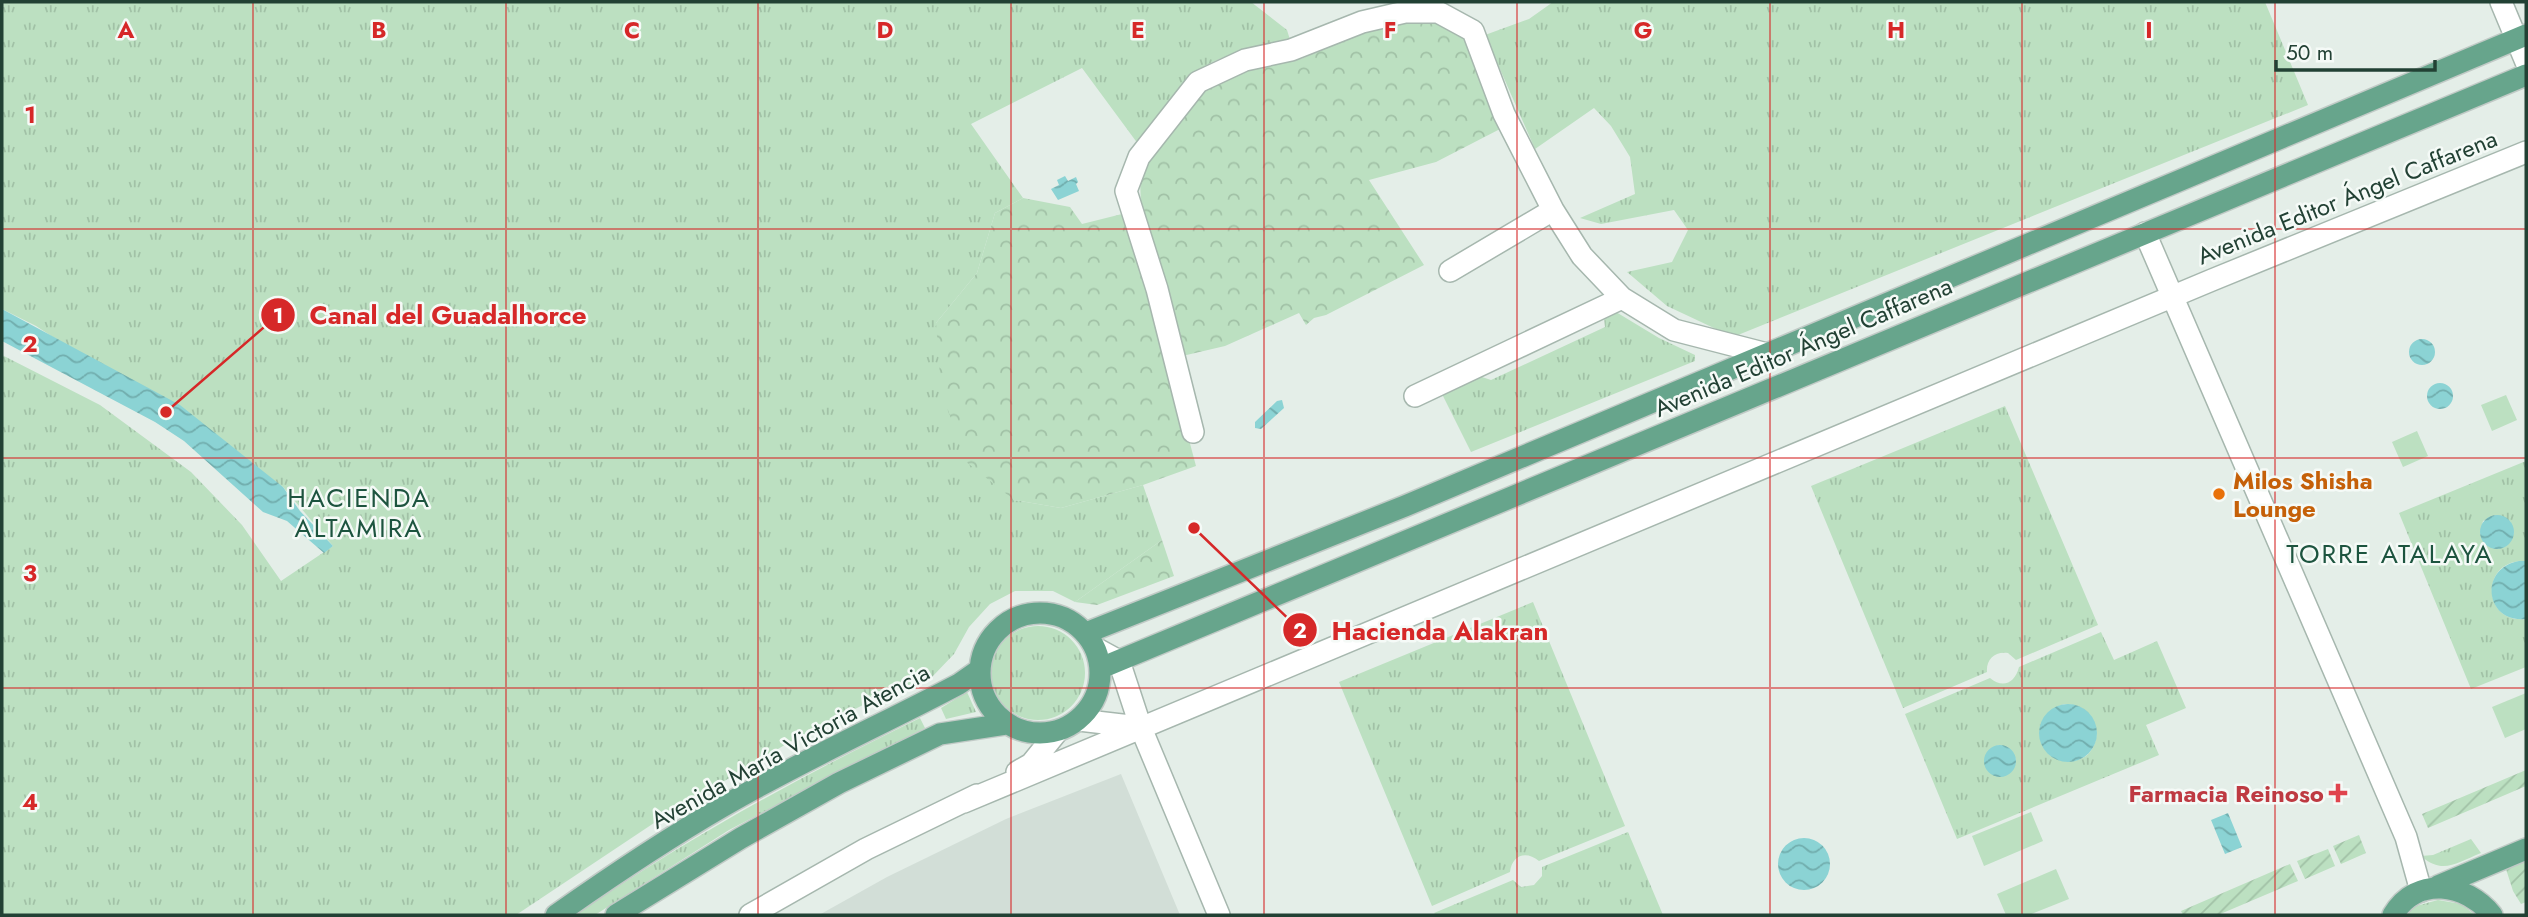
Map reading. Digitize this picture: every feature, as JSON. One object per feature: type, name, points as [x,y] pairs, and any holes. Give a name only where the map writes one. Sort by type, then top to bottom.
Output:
[{"type":"main road","name":"Avenida Editor Ángel Caffarena","points":[[1101,653],[1405,506],[2521,37]]},
{"type":"main road","name":"Avenida Editor Ángel Caffarena","points":[[1101,653],[2145,233],[2526,75]]},
{"type":"main road","points":[[615,915],[741,838],[839,783],[940,734],[1006,724],[1031,733],[1057,732],[1079,720],[1097,697],[1101,653],[1073,622],[1056,614],[1038,612],[1005,624],[992,637],[983,653],[979,670],[986,701],[1006,724]]},
{"type":"main road","name":"Avenida María Victoria Atencia","points":[[556,915],[722,807],[818,755],[960,684],[979,670]]},
{"type":"main road","points":[[2393,915],[2399,905],[2429,889],[2526,849]]},
{"type":"main road","points":[[2429,889],[2458,890],[2477,899],[2492,915]]},
{"type":"street","points":[[2501,2],[2521,37],[2526,62]]},
{"type":"street","name":"Avenida Editor Ángel Caffarena","points":[[1193,432],[1157,289],[1126,191],[1139,157],[1198,82],[1244,60],[1290,50],[1362,22],[1405,12],[1438,12],[1472,31],[1504,114],[1553,210],[1582,256],[1622,298],[1674,330],[1767,354]]},
{"type":"street","name":"Avenida Editor Ángel Caffarena","points":[[1141,728],[2526,152]]},
{"type":"street","points":[[1450,271],[1553,210]]},
{"type":"street","points":[[2145,233],[2429,889]]},
{"type":"street","points":[[1415,396],[1622,298]]},
{"type":"street","points":[[1101,653],[1141,728],[1219,915]]},
{"type":"street","points":[[1079,720],[1141,728]]},
{"type":"street","points":[[750,915],[866,849],[964,802],[1141,728]]},
{"type":"street","points":[[964,802],[1031,764],[1057,732]]},
{"type":"shaded area","points":[[1121,774],[1180,915],[819,915],[887,877],[1006,819]]},
{"type":"green space","points":[[2,2],[1251,2],[1287,30],[1291,43],[1221,58],[1203,68],[1176,95],[1141,148],[1082,68],[971,124],[1023,198],[995,213],[977,273],[936,323],[1014,500],[1061,508],[1143,485],[1162,540],[1075,602],[1053,591],[1015,591],[990,604],[969,627],[954,654],[932,677],[879,697],[793,740],[654,823],[516,915],[2,915],[2,355],[100,405],[191,472],[242,525],[281,581],[333,546],[283,487],[36,326],[2,309]]},
{"type":"green space","points":[[1553,2],[2265,2],[2308,105],[1733,337],[1667,306],[1627,272],[1672,262],[1688,230],[1674,210],[1601,224],[1580,218],[1635,194],[1630,157],[1611,126],[1594,108],[1535,149],[1485,35],[1529,19]]},
{"type":"green space","points":[[1424,16],[1455,29],[1473,48],[1502,128],[1436,162],[1369,180],[1424,265],[1326,315],[1314,318],[1306,325],[1299,313],[1225,346],[1178,357],[1141,207],[1140,179],[1156,146],[1203,87],[1250,64],[1301,59],[1390,20]]},
{"type":"green space","points":[[1023,198],[1070,207],[1082,224],[1122,214],[1141,260],[1196,466],[1143,485],[1061,508],[1014,500],[965,461],[941,389],[936,323],[977,273],[995,213]]},
{"type":"green space","points":[[1616,312],[1659,338],[1695,355],[1695,361],[1471,452],[1441,392],[1476,375],[1491,380],[1605,327],[1604,317]]},
{"type":"green space","points":[[2506,395],[2517,420],[2492,431],[2481,405]]},
{"type":"green space","points":[[2005,406],[2098,625],[2016,660],[2008,653],[1995,655],[1988,663],[1987,672],[1903,708],[1811,486]]},
{"type":"green space","points":[[2417,431],[2428,456],[2403,467],[2392,442]]},
{"type":"green space","points":[[2526,461],[2526,561],[2511,563],[2500,569],[2494,579],[2492,591],[2494,602],[2501,612],[2511,618],[2526,619],[2526,667],[2471,689],[2399,513]],"holes":[[[2495,515],[2510,521],[2514,533],[2508,544],[2497,549],[2485,545],[2480,533],[2483,521]]]},
{"type":"green space","points":[[1162,540],[1174,576],[1097,605],[1075,602]]},
{"type":"green space","points":[[1533,602],[1625,826],[1539,861],[1529,856],[1520,856],[1511,866],[1510,872],[1432,906],[1339,682]]},
{"type":"green space","points":[[1038,626],[1056,630],[1071,640],[1081,655],[1085,673],[1081,691],[1071,706],[1056,716],[1038,720],[1020,716],[1005,706],[995,691],[991,673],[995,655],[1005,640],[1020,630]]},
{"type":"green space","points":[[2101,632],[2114,660],[2157,641],[2186,708],[2146,725],[2159,755],[1957,839],[1905,714],[1990,678],[1999,683],[2008,683],[2015,677],[2019,667]],"holes":[[[2064,704],[2079,707],[2089,714],[2095,723],[2094,745],[2088,754],[2078,760],[2065,761],[2055,758],[2045,749],[2041,739],[2043,720],[2051,710]],[[1998,745],[2008,747],[2016,759],[2013,769],[2000,776],[1996,776],[1989,751]]]},
{"type":"green space","points":[[967,692],[976,712],[946,719],[941,708]]},
{"type":"green space","points":[[2526,693],[2526,729],[2505,738],[2492,707]]},
{"type":"green space","points":[[920,718],[925,728],[729,830],[595,915],[576,915],[744,810]]},
{"type":"green space","points":[[2526,770],[2526,786],[2428,828],[2422,814]]},
{"type":"green space","points":[[2031,812],[2043,841],[1984,866],[1972,836]]},
{"type":"green space","points":[[1628,832],[1663,915],[1434,913],[1513,880],[1521,887],[1534,885],[1542,876],[1542,867]]},
{"type":"green space","points":[[2359,835],[2366,853],[2341,864],[2333,846]]},
{"type":"green space","points":[[2471,839],[2481,853],[2457,863],[2436,865],[2421,856],[2433,855]]},
{"type":"green space","points":[[2328,849],[2335,866],[2305,879],[2297,861]]},
{"type":"green space","points":[[2526,860],[2526,902],[2521,904],[2513,891],[2506,869]]},
{"type":"green space","points":[[2290,864],[2298,881],[2218,915],[2183,915],[2181,911]]},
{"type":"green space","points":[[2056,869],[2069,899],[2029,915],[2006,915],[1997,894]]},
{"type":"green space","points":[[2438,900],[2461,904],[2475,915],[2405,915],[2416,906]]},
{"type":"water","points":[[1065,176],[1068,181],[1076,177],[1079,191],[1058,200],[1051,189],[1059,185],[1057,180]]},
{"type":"water","points":[[2,309],[180,405],[283,487],[300,511],[333,546],[324,553],[287,521],[263,512],[184,441],[155,422],[2,341]]},
{"type":"water","points":[[2422,339],[2431,343],[2435,352],[2431,361],[2422,365],[2413,361],[2409,352],[2413,343]]},
{"type":"water","points":[[2440,383],[2449,387],[2453,396],[2449,405],[2440,409],[2431,405],[2427,396],[2431,387]]},
{"type":"water","points":[[1282,400],[1284,408],[1261,429],[1255,428],[1255,422],[1277,401]]},
{"type":"water","points":[[2497,515],[2509,520],[2514,532],[2509,544],[2497,549],[2485,544],[2480,532],[2485,520]]},
{"type":"water","points":[[2526,561],[2526,619],[2512,618],[2502,613],[2495,605],[2492,594],[2492,584],[2497,574],[2506,566]]},
{"type":"water","points":[[2068,704],[2084,709],[2092,717],[2097,733],[2092,749],[2084,757],[2068,762],[2052,757],[2044,749],[2039,733],[2044,717],[2052,709]]},
{"type":"water","points":[[2000,745],[2011,750],[2016,761],[2011,772],[2000,777],[1989,772],[1984,761],[1989,750]]},
{"type":"water","points":[[2228,813],[2242,847],[2225,854],[2211,820]]},
{"type":"water","points":[[1804,838],[1814,840],[1822,846],[1828,854],[1828,874],[1822,882],[1814,888],[1804,890],[1794,888],[1786,882],[1780,874],[1778,864],[1780,854],[1786,846],[1794,840]]},
{"type":"place","name":"Canal del Guadalhorce","points":[[166,412]]},
{"type":"place","name":"Milos Shisha Lounge","points":[[2219,494]]},
{"type":"place","name":"Hacienda Alakran","points":[[1194,528]]},
{"type":"place","name":"Farmacia Reinoso","points":[[2338,793]]},
{"type":"district","name":"HACIENDA ALTAMIRA","points":[[359,513]]},
{"type":"district","name":"TORRE ATALAYA","points":[[2390,554]]}]
